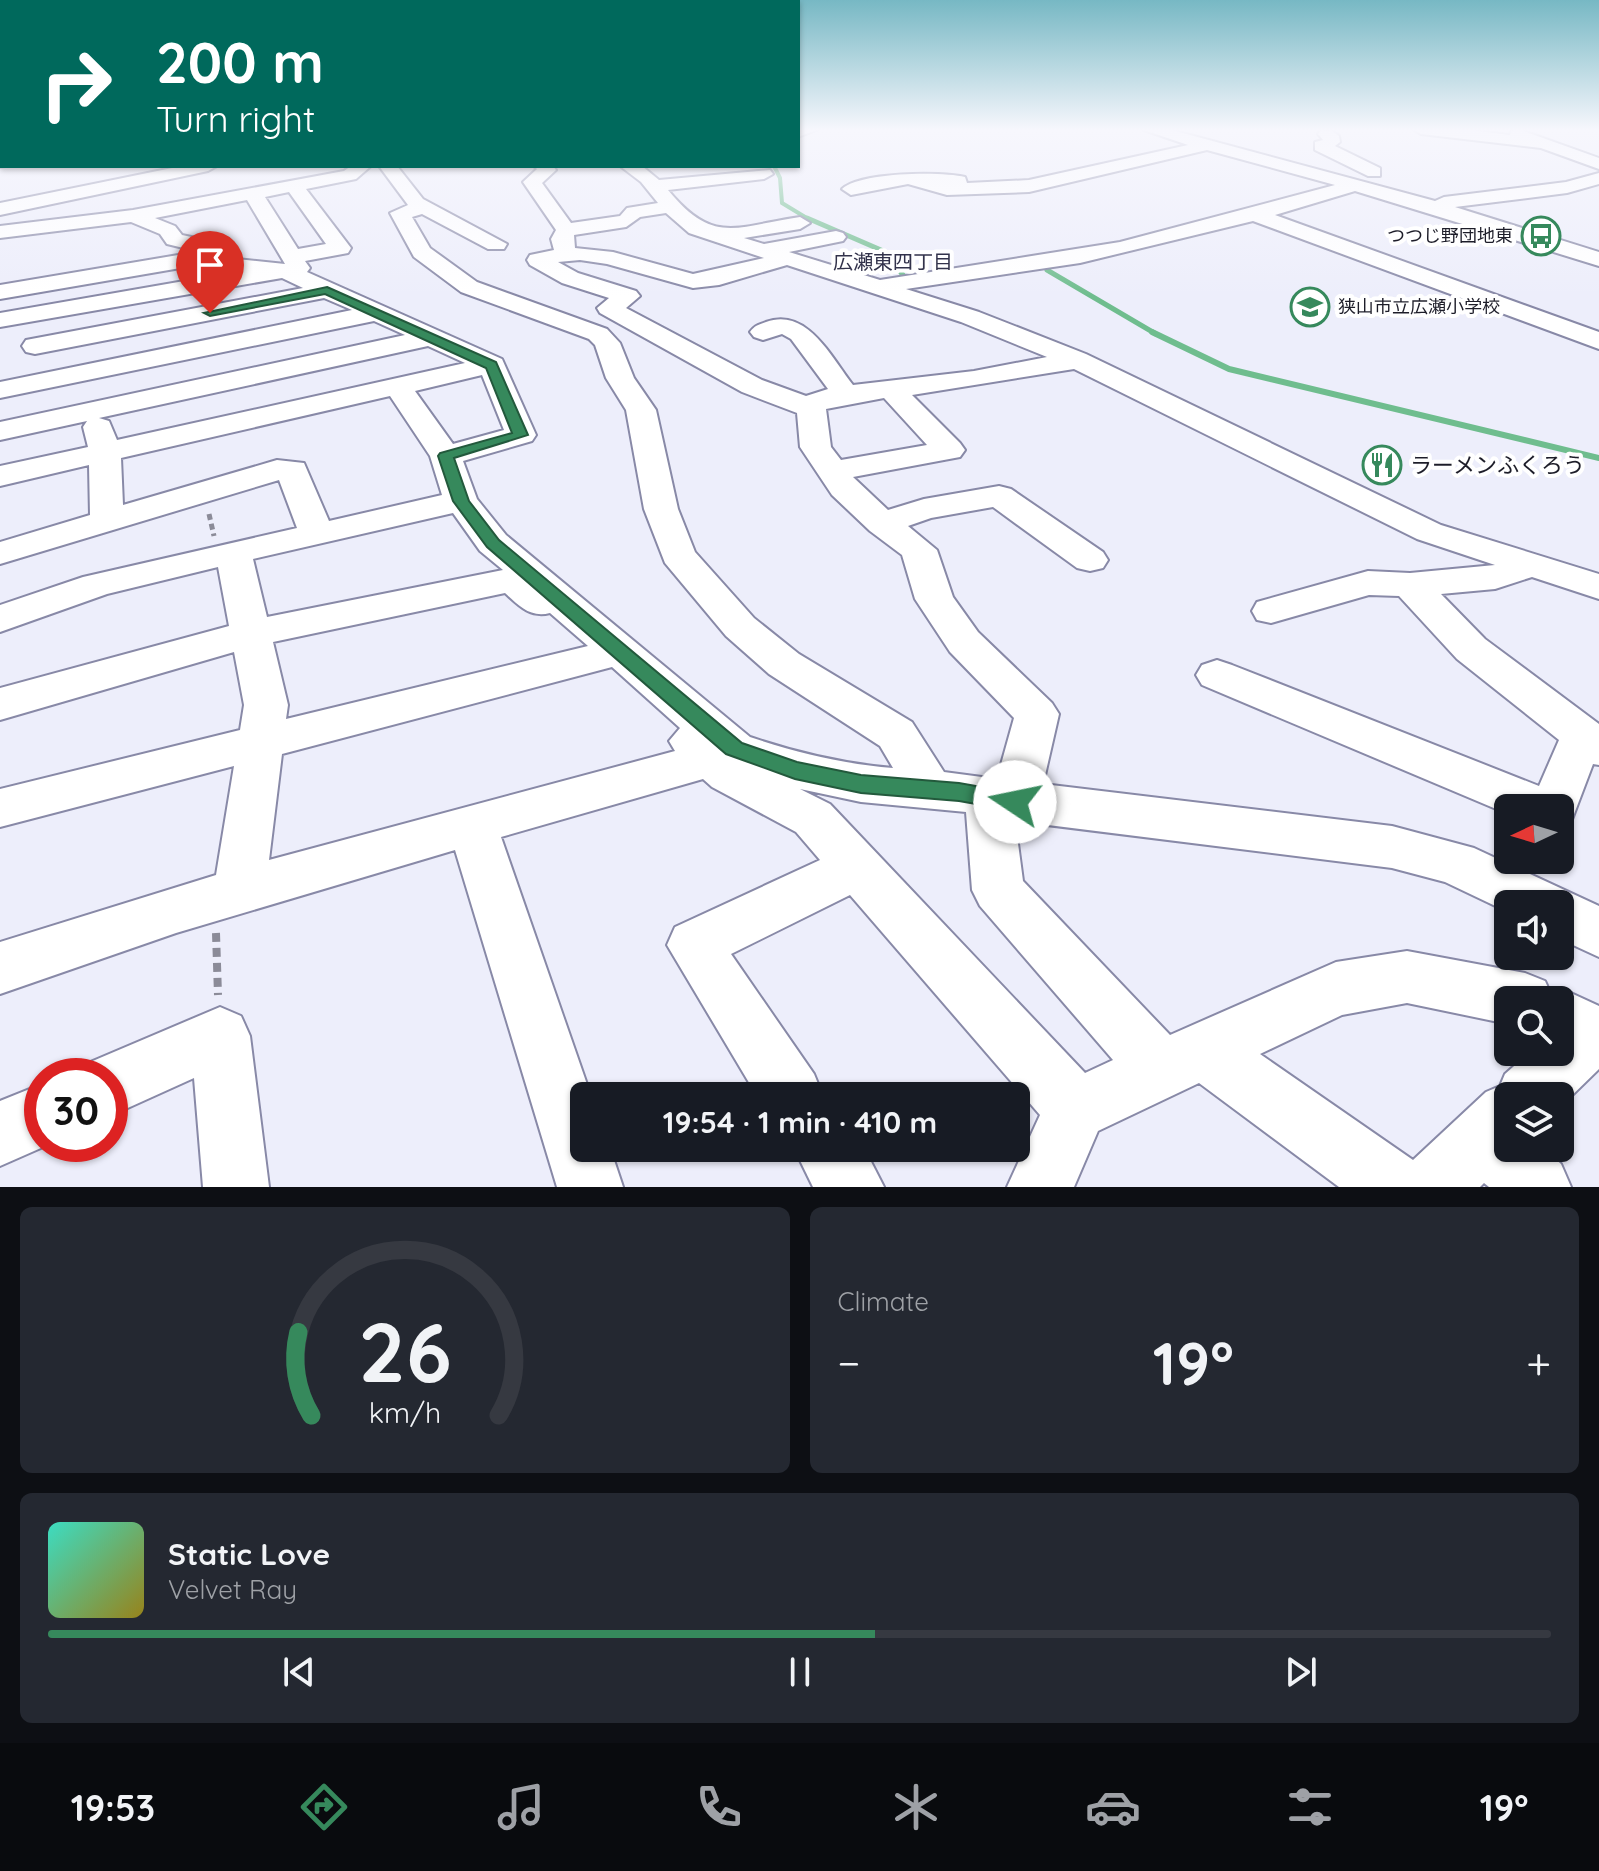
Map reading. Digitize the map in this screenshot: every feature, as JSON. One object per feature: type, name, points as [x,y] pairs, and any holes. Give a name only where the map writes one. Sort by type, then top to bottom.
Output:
[{"type":"street","points":[[0,209],[119,184]]},
{"type":"street","points":[[243,184],[280,233],[288,263]]},
{"type":"street","points":[[0,232],[69,231],[134,207],[250,193],[278,184]]},
{"type":"street","points":[[0,320],[288,263],[340,248],[306,184]]},
{"type":"street","points":[[402,184],[416,203],[496,244]]},
{"type":"street","points":[[533,184],[567,246],[598,270],[619,274],[600,284]]},
{"type":"street","points":[[698,184],[656,191],[626,221],[538,260],[570,278],[600,284],[628,296],[609,308],[752,386],[811,408]]},
{"type":"street","points":[[851,189],[875,184]]},
{"type":"street","points":[[880,287],[933,276],[1037,265],[1258,216],[1351,184]]},
{"type":"street","points":[[1353,184],[1599,259]]},
{"type":"street","points":[[1427,205],[1576,184]]},
{"type":"street","points":[[656,191],[751,201],[656,191]]},
{"type":"street","points":[[656,191],[714,236],[970,317],[1077,360],[1429,532],[1599,587]]},
{"type":"street","points":[[134,207],[168,230],[173,238]]},
{"type":"street","points":[[425,208],[400,213],[422,252],[469,287],[598,334],[607,343],[620,378],[641,410],[652,449],[661,509],[678,555],[740,627],[784,664],[896,734],[930,789]]},
{"type":"street","points":[[1258,216],[1599,341]]},
{"type":"street","points":[[714,236],[800,223]]},
{"type":"street","points":[[280,233],[326,226]]},
{"type":"street","points":[[567,246],[614,256],[684,281],[702,280],[772,255],[836,237]]},
{"type":"street","points":[[143,243],[173,238],[207,247],[231,265],[288,263],[327,290],[492,365],[521,435],[446,456]]},
{"type":"street","points":[[0,292],[216,256]]},
{"type":"street","points":[[702,280],[737,294]]},
{"type":"street","points":[[35,346],[327,290]]},
{"type":"street","points":[[0,390],[375,313]]},
{"type":"street","points":[[763,332],[784,324],[800,334],[846,394]]},
{"type":"street","points":[[0,330],[35,346],[68,375],[94,411],[105,451],[107,519]]},
{"type":"street","points":[[0,431],[432,337]]},
{"type":"street","points":[[1077,360],[818,400],[811,408],[816,447],[844,488],[882,524],[919,550],[934,599],[964,642],[1037,714],[1001,799],[998,890],[1181,1058],[1394,1187]]},
{"type":"street","points":[[0,476],[492,365]]},
{"type":"street","points":[[397,386],[446,456],[461,501],[493,543],[734,749],[821,776],[861,784],[930,789],[1392,847],[1456,863],[1533,890]]},
{"type":"street","points":[[832,471],[949,450],[892,390]]},
{"type":"street","points":[[0,553],[277,470],[293,470],[316,533]]},
{"type":"street","points":[[882,524],[924,509],[999,496],[1090,560]]},
{"type":"street","points":[[0,619],[96,585],[461,501]]},
{"type":"street","points":[[233,553],[266,705],[240,888]]},
{"type":"street","points":[[1271,611],[1368,583],[1410,585],[1495,578],[1528,566]]},
{"type":"street","points":[[0,704],[249,634],[512,580],[606,655],[728,774],[813,818],[1076,1109]]},
{"type":"street","points":[[1410,585],[1471,649],[1596,744]]},
{"type":"street","points":[[0,808],[606,655]]},
{"type":"street","points":[[1217,675],[1510,794]]},
{"type":"street","points":[[1559,794],[1574,753],[1596,744]]},
{"type":"street","points":[[0,968],[240,888],[473,827],[710,759]]},
{"type":"street","points":[[473,827],[590,1187]]},
{"type":"street","points":[[783,1082],[694,945],[857,867]]},
{"type":"street","points":[[1574,916],[1599,933]]},
{"type":"street","points":[[1040,1187],[1076,1109],[1336,989],[1407,977],[1494,994]]},
{"type":"street","points":[[1539,1082],[1584,1029]]},
{"type":"street","points":[[128,1077],[220,1036],[236,1187]]},
{"type":"street","points":[[0,1134],[24,1123]]},
{"type":"street","points":[[1433,1187],[1494,1127]]},
{"type":"street","points":[[835,1162],[851,1187]]},
{"type":"street","points":[[1520,1162],[1538,1187]]},
{"type":"waterway","points":[[781,184],[782,203],[810,220]]},
{"type":"waterway","points":[[807,218],[881,250],[904,276]]},
{"type":"waterway","points":[[1047,270],[1155,334]]},
{"type":"waterway","points":[[1155,334],[1229,369],[1599,458]]},
{"type":"place","name":"つつじ野団地東","points":[[1541,236]]},
{"type":"place","name":"狭山市立広瀬小学校","points":[[1310,307]]},
{"type":"place","name":"ラーメンふくろう","points":[[1382,465]]},
{"type":"district","name":"広瀬東四丁目","points":[[893,262]]},
{"type":"route","points":[[210,313],[327,290],[492,365],[521,435],[446,456],[461,501],[493,543],[734,749],[795,770],[861,784],[959,792],[1015,802]]}]
